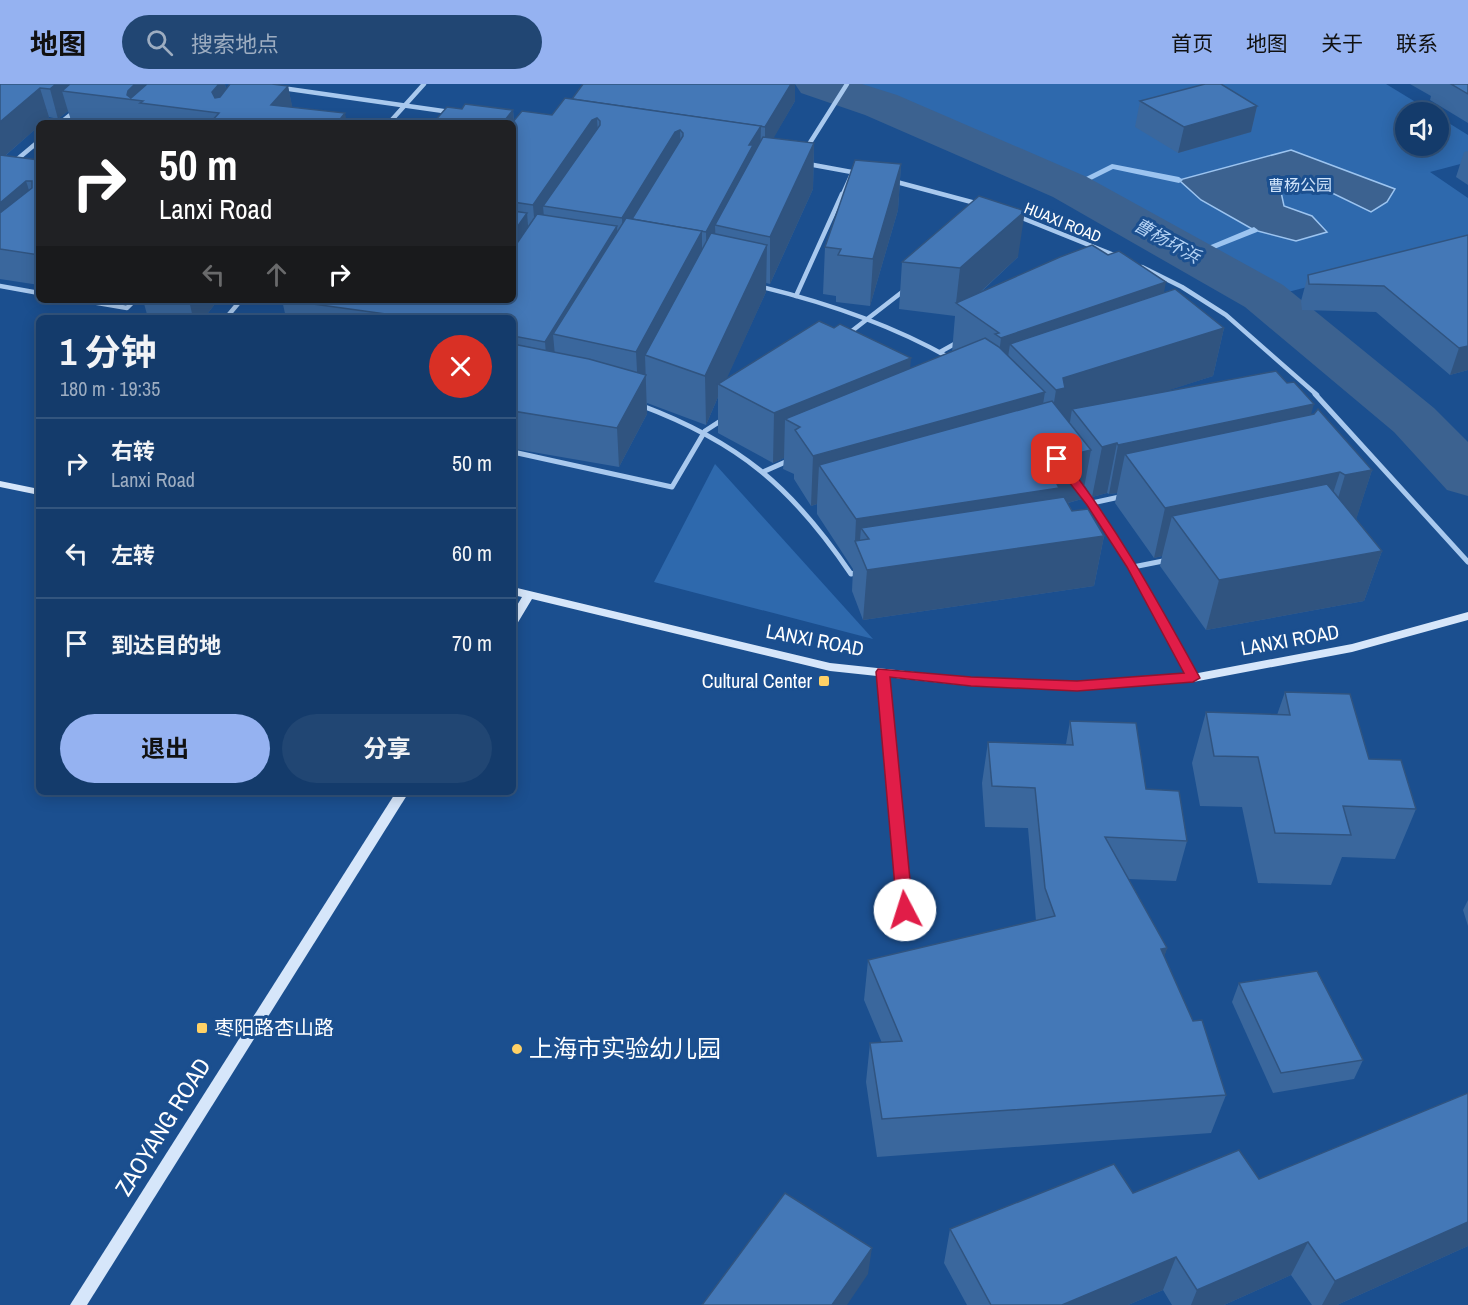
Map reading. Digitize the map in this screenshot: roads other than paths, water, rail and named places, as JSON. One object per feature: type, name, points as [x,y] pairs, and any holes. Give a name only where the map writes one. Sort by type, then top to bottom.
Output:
[{"type":"street","points":[[392,120],[424,84]]},
{"type":"street","points":[[804,152],[847,84]]},
{"type":"street","points":[[276,87],[462,113]]},
{"type":"street","points":[[63,120],[76,109]]},
{"type":"street","points":[[14,163],[36,144]]},
{"type":"street","points":[[797,162],[862,174]]},
{"type":"street","points":[[882,178],[982,204]]},
{"type":"street","points":[[796,296],[842,194]]},
{"type":"street","name":"HUAXI ROAD","points":[[1012,214],[1051,228],[1122,259]]},
{"type":"street","points":[[1133,264],[1182,287],[1226,315],[1270,352],[1321,399],[1468,562]]},
{"type":"street","points":[[754,285],[796,296],[868,320],[957,362]]},
{"type":"street","points":[[840,340],[911,285]]},
{"type":"street","points":[[0,286],[36,292]]},
{"type":"street","points":[[98,303],[127,308],[132,303]]},
{"type":"street","points":[[228,315],[238,303]]},
{"type":"street","points":[[940,352],[960,341]]},
{"type":"street","points":[[640,405],[646,395]]},
{"type":"street","points":[[632,403],[705,431],[739,451],[765,471],[807,512],[851,574],[863,572]]},
{"type":"street","points":[[516,453],[672,487],[705,431],[734,411]]},
{"type":"street","points":[[765,471],[798,457]]},
{"type":"street","points":[[0,484],[36,491]]},
{"type":"street","points":[[1079,486],[1112,533],[1154,603]]},
{"type":"street","points":[[1092,503],[1126,495]]},
{"type":"street","points":[[1100,535],[1112,533]]},
{"type":"street","points":[[1133,567],[1178,558]]},
{"type":"street","name":"LANXI ROAD","points":[[516,592],[830,667],[971,682],[1077,686],[1193,678],[1352,648],[1468,616]]},
{"type":"street","points":[[516,616],[530,594]]},
{"type":"street","points":[[883,672],[905,910]]},
{"type":"street","name":"ZAOYANG ROAD","points":[[78,1305],[401,795]]},
{"type":"lane","points":[[842,194],[852,172]]},
{"type":"lane","points":[[1154,603],[1193,678]]},
{"type":"waterway","name":"曹杨环浜","points":[[817,84],[881,105],[1070,187],[1264,296],[1414,420],[1468,477]]},
{"type":"waterway","points":[[1070,187],[1112,166],[1179,180]]},
{"type":"waterway","points":[[1191,255],[1254,230]]},
{"type":"place","name":"Cultural Center","points":[[824,681]]},
{"type":"place","name":"枣阳路杏山路","points":[[202,1028]]},
{"type":"place","name":"上海市实验幼儿园","points":[[517,1049]]},
{"type":"park label","name":"曹杨公园","points":[[1300,185]]}]
